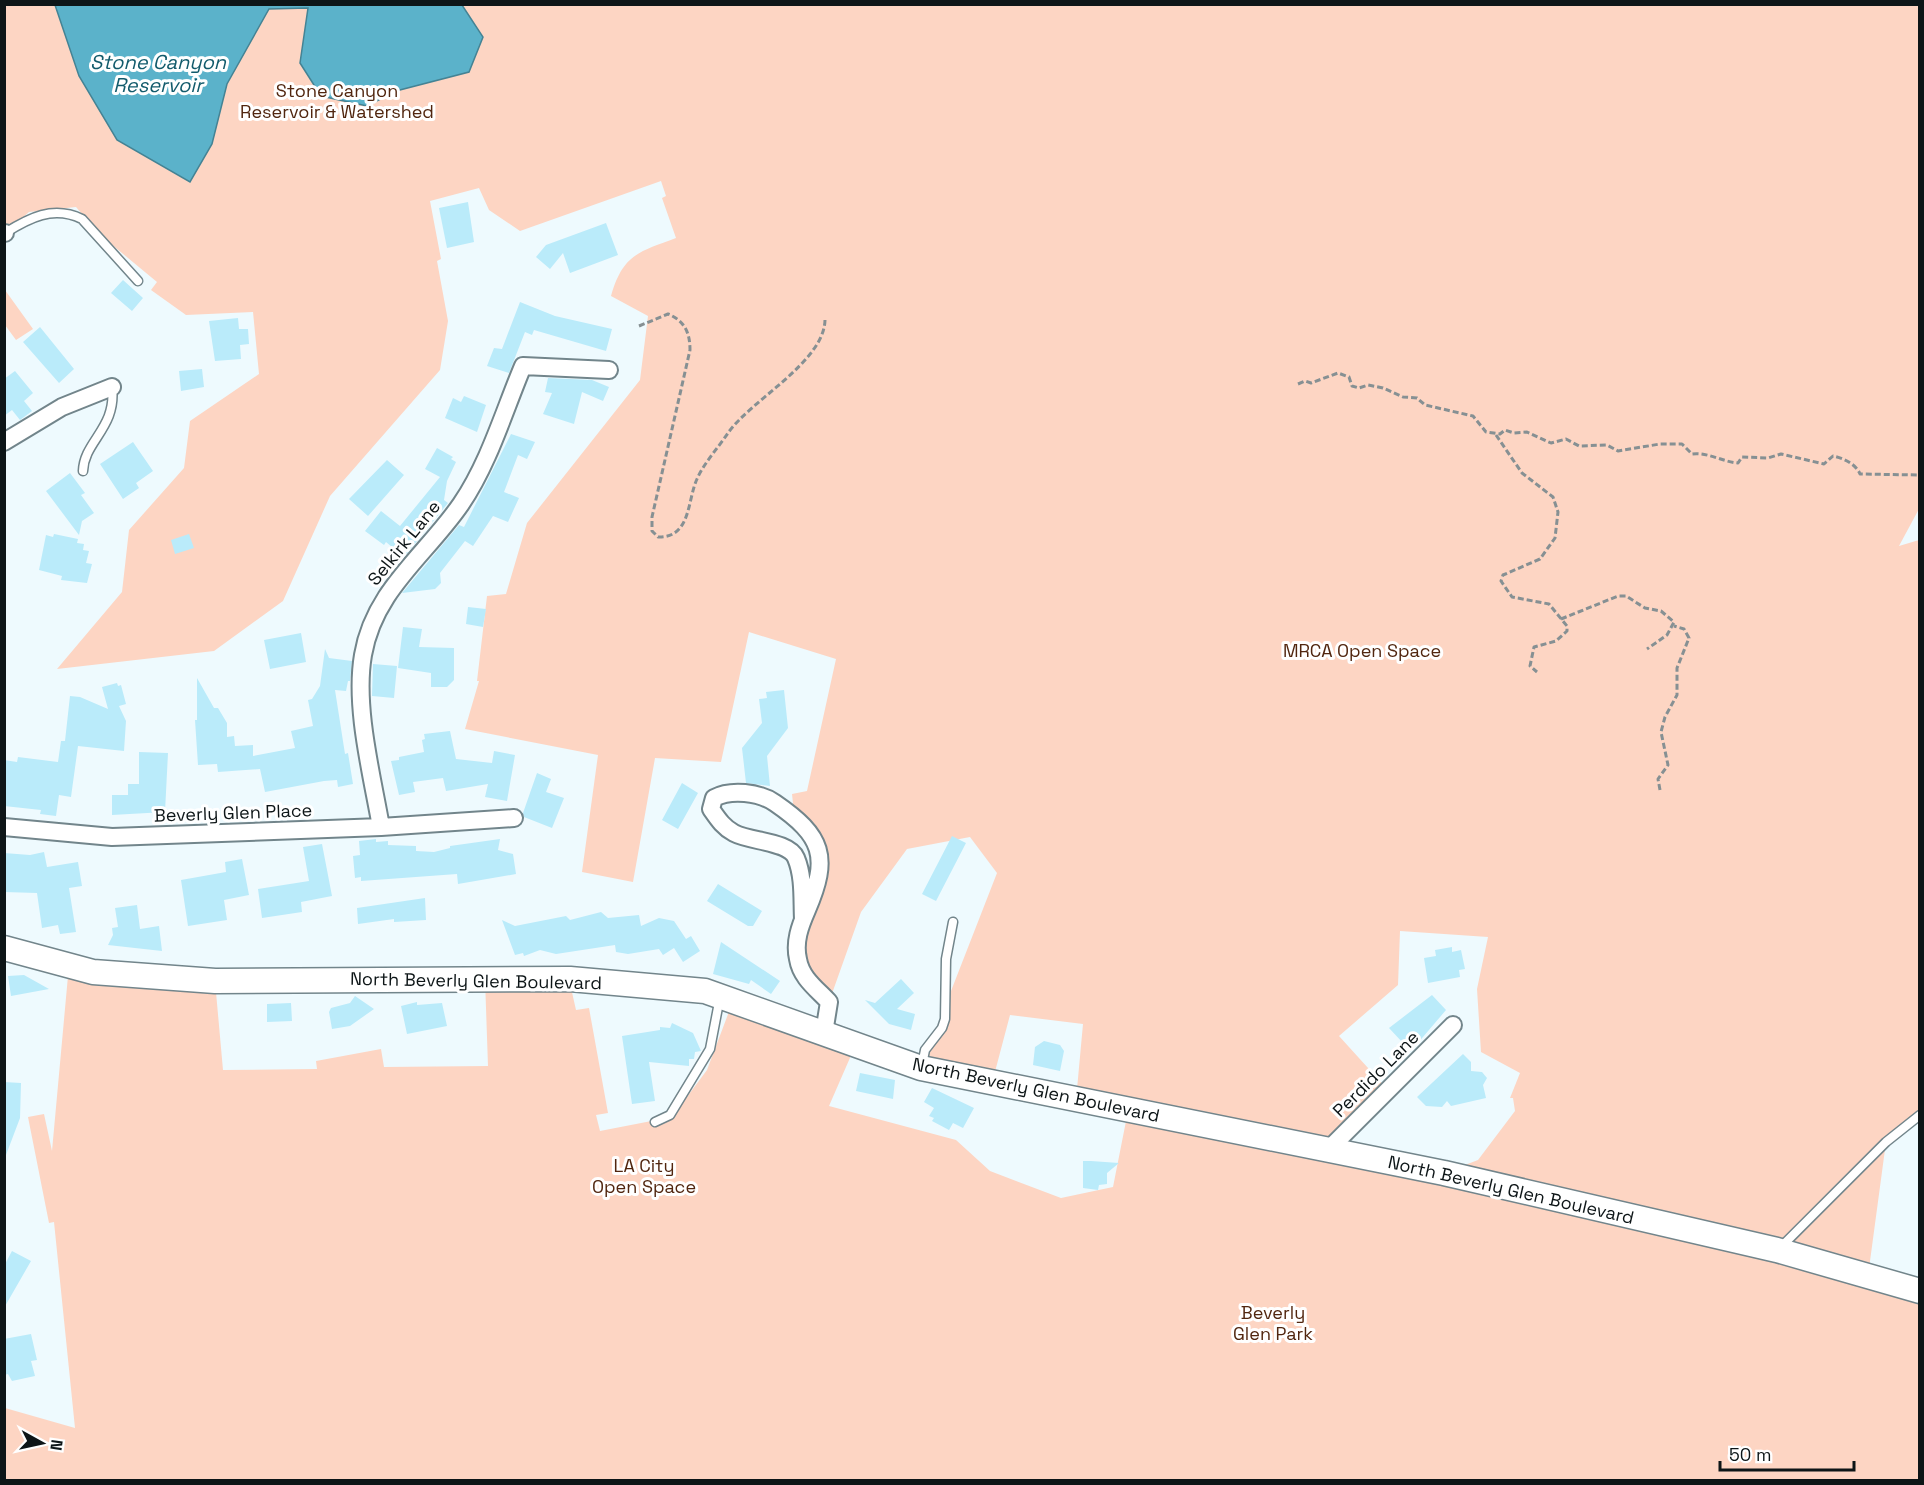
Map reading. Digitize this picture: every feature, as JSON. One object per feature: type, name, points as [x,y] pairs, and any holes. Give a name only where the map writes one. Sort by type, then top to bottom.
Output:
[{"type":"main road","name":"North Beverly Glen Boulevard","points":[[4,948],[93,972],[204,980],[570,979],[705,991],[921,1068],[1444,1173],[1777,1251],[1920,1291]]},
{"type":"street","name":"Selkirk Lane","points":[[381,827],[366,744],[362,695],[362,657],[370,622],[386,593],[460,504],[478,474],[524,366],[609,370]]},
{"type":"street","points":[[4,442],[63,407],[112,387]]},
{"type":"street","points":[[803,919],[800,875],[793,852],[788,847],[758,842],[734,833],[720,823],[711,809],[714,798],[725,792],[768,798],[800,820],[816,842],[820,864],[817,887],[803,919],[798,930],[797,958],[803,975],[829,1002],[824,1033]]},
{"type":"street","name":"Beverly Glen Place","points":[[4,827],[112,837],[381,827],[514,818]]},
{"type":"street","name":"Perdido Lane","points":[[1327,1150],[1453,1025]]},
{"type":"lane","points":[[4,233],[35,215],[58,212],[73,215],[82,219],[138,281]]},
{"type":"lane","points":[[83,471],[83,460],[103,431],[114,402],[112,387]]},
{"type":"lane","points":[[921,1068],[925,1050],[942,1028],[945,1019],[946,959],[953,922]]},
{"type":"lane","points":[[655,1122],[670,1115],[710,1049],[720,997]]},
{"type":"lane","points":[[1777,1251],[1886,1142],[1920,1115]]},
{"type":"path","points":[[639,326],[668,314],[679,319],[690,337],[690,350],[652,517],[652,531],[658,537],[666,537],[676,533],[684,522],[697,478],[732,428],[804,360],[819,341],[825,320]]},
{"type":"path","points":[[1298,384],[1305,381],[1311,383],[1338,373],[1349,377],[1352,386],[1359,388],[1368,385],[1383,388],[1403,397],[1417,398],[1425,405],[1473,416],[1486,432],[1496,435],[1522,473],[1553,497],[1558,512],[1555,538],[1540,559],[1503,575],[1501,580],[1512,597],[1549,604],[1567,626],[1567,631],[1556,641],[1534,647],[1530,666],[1537,672]]},
{"type":"path","points":[[1496,435],[1505,430],[1514,433],[1527,432],[1551,443],[1566,439],[1579,446],[1607,446],[1618,450],[1660,444],[1682,444],[1692,454],[1701,453],[1723,459],[1728,463],[1738,463],[1742,457],[1759,459],[1781,454],[1824,464],[1833,456],[1858,468],[1860,474],[1920,475]]},
{"type":"path","points":[[1561,619],[1618,596],[1626,596],[1645,608],[1661,611],[1674,622],[1674,626]]},
{"type":"path","points":[[1647,649],[1674,626]]},
{"type":"path","points":[[1660,790],[1658,778],[1668,765],[1661,732],[1665,717],[1677,695],[1677,668],[1689,638],[1684,629],[1674,626]]},
{"type":"green space","points":[[4,5],[55,5],[79,76],[88,91],[212,144],[215,132],[94,78],[227,84],[254,5],[1919,5],[1920,507],[1899,546],[1919,540],[1920,1115],[1886,1142],[1868,1276],[1919,1291],[1919,1480],[5,1480],[5,1408],[75,1428],[54,1222],[49,1223],[28,1117],[44,1114],[52,1151],[69,965],[215,981],[223,1070],[317,1069],[316,1061],[381,1049],[384,1067],[488,1066],[485,979],[569,979],[576,1010],[589,1008],[608,1113],[596,1115],[600,1131],[672,1117],[707,1070],[733,1001],[856,1044],[829,1106],[956,1140],[990,1171],[1061,1198],[1113,1187],[1128,1111],[1076,1100],[1083,1024],[1010,1015],[992,1083],[921,1068],[997,873],[970,837],[907,849],[861,912],[829,1002],[797,958],[820,864],[800,820],[802,812],[794,813],[792,794],[807,791],[836,659],[749,632],[721,762],[655,758],[633,882],[582,872],[598,755],[465,729],[479,681],[477,681],[487,596],[506,594],[527,523],[640,380],[648,316],[611,296],[621,271],[627,263],[642,251],[676,238],[662,198],[666,196],[661,181],[520,231],[489,210],[479,188],[430,201],[441,259],[437,261],[448,321],[440,370],[330,496],[283,601],[214,651],[57,669],[122,592],[129,530],[184,468],[190,421],[259,374],[253,312],[186,315],[151,290],[157,282],[99,234],[76,207],[29,212],[5,233]],"holes":[[[1400,931],[1488,937],[1477,989],[1481,1052],[1520,1073],[1510,1098],[1513,1098],[1515,1111],[1478,1160],[1444,1173],[1327,1150],[1388,1090],[1339,1036],[1398,985]]]},
{"type":"green space","points":[[5,290],[33,329],[16,340],[5,325]]},
{"type":"water","name":"Stone Canyon Reservoir","points":[[55,5],[462,5],[483,37],[469,72],[396,91],[367,106],[321,96],[300,63],[308,8],[269,9],[227,84],[212,144],[190,182],[117,140],[79,76]]},
{"type":"building","points":[[468,202],[474,242],[447,248],[439,208]]},
{"type":"building","points":[[606,223],[618,255],[570,273],[563,253],[550,269],[536,257],[546,245]]},
{"type":"building","points":[[123,280],[143,298],[132,311],[111,293]]},
{"type":"building","points":[[520,302],[555,316],[612,329],[606,351],[534,330],[532,335],[525,332],[509,373],[487,366],[494,348],[502,349]]},
{"type":"building","points":[[238,318],[239,329],[248,329],[249,344],[240,345],[241,359],[215,361],[209,321]]},
{"type":"building","points":[[40,327],[74,369],[59,383],[23,342]]},
{"type":"building","points":[[202,369],[204,387],[181,391],[179,371]]},
{"type":"building","points":[[15,371],[33,393],[24,401],[32,411],[20,420],[12,410],[4,416],[4,379]]},
{"type":"building","points":[[548,378],[592,380],[609,387],[603,401],[582,392],[574,424],[543,414],[552,393],[545,392]]},
{"type":"building","points":[[464,396],[486,405],[477,432],[445,418],[453,398],[461,402]]},
{"type":"building","points":[[511,434],[535,442],[527,459],[518,455],[504,492],[519,498],[508,522],[493,516],[473,546],[465,541],[440,573],[441,583],[435,589],[402,593],[459,525],[464,527]]},
{"type":"building","points":[[133,442],[153,471],[136,483],[139,488],[123,499],[100,464]]},
{"type":"building","points":[[437,448],[453,457],[451,459],[456,462],[447,481],[444,500],[448,503],[404,557],[386,542],[384,545],[365,531],[381,511],[400,526],[440,477],[425,469]]},
{"type":"building","points":[[387,460],[404,475],[368,516],[349,499]]},
{"type":"building","points":[[70,473],[85,493],[81,495],[94,513],[82,521],[79,535],[46,491]]},
{"type":"building","points":[[54,534],[78,539],[77,543],[84,544],[83,550],[89,551],[86,563],[92,564],[87,583],[61,580],[62,576],[39,570],[46,535],[53,537]]},
{"type":"building","points":[[189,534],[194,548],[175,554],[171,540]]},
{"type":"building","points":[[468,607],[486,609],[483,627],[466,624]]},
{"type":"building","points":[[403,627],[422,629],[419,647],[454,648],[454,680],[447,687],[431,687],[431,673],[398,668]]},
{"type":"building","points":[[301,633],[306,662],[270,669],[264,640]]},
{"type":"building","points":[[325,649],[329,658],[352,661],[350,681],[348,681],[346,691],[335,690],[345,754],[348,753],[353,784],[338,787],[337,780],[324,781],[265,792],[260,769],[218,772],[217,764],[198,765],[195,720],[197,720],[197,678],[214,708],[218,708],[227,723],[227,737],[234,736],[235,746],[253,745],[253,756],[295,748],[291,731],[313,726],[308,700],[312,699],[320,686]]},
{"type":"building","points":[[373,664],[397,666],[394,698],[372,696]]},
{"type":"building","points":[[117,683],[118,686],[121,685],[126,704],[119,706],[126,721],[124,751],[78,746],[71,797],[59,795],[56,816],[40,814],[41,810],[4,806],[4,760],[17,762],[18,757],[58,762],[61,741],[65,741],[70,696],[80,697],[108,709],[102,687]]},
{"type":"building","points":[[784,690],[788,728],[767,756],[770,786],[746,783],[742,748],[762,723],[759,699],[767,698],[766,692]]},
{"type":"building","points":[[450,731],[456,759],[492,763],[494,751],[515,755],[507,801],[485,797],[488,784],[446,791],[443,778],[413,782],[415,792],[399,795],[391,761],[424,752],[422,740],[425,739],[424,734]]},
{"type":"building","points":[[139,752],[168,753],[165,812],[112,815],[112,795],[128,795],[128,784],[139,784]]},
{"type":"building","points":[[537,773],[551,779],[546,792],[564,798],[552,828],[524,817],[523,813]]},
{"type":"building","points":[[682,783],[698,793],[678,829],[662,820]]},
{"type":"building","points":[[952,836],[966,843],[936,901],[922,894]]},
{"type":"building","points":[[376,839],[376,842],[388,841],[388,845],[416,846],[416,851],[434,852],[450,848],[450,846],[500,839],[498,850],[513,854],[516,874],[458,884],[457,874],[361,881],[361,877],[355,878],[353,856],[360,855],[359,841]]},
{"type":"building","points":[[322,844],[332,896],[301,902],[302,912],[262,918],[258,889],[309,881],[303,847]]},
{"type":"building","points":[[44,852],[47,867],[78,862],[82,886],[69,888],[76,932],[60,934],[58,925],[42,928],[37,893],[4,892],[4,853],[30,855]]},
{"type":"building","points":[[242,859],[249,895],[224,900],[227,920],[188,926],[181,880],[226,872],[225,862]]},
{"type":"building","points":[[718,884],[762,911],[753,926],[748,926],[707,901]]},
{"type":"building","points":[[425,898],[426,920],[394,922],[394,919],[358,924],[357,908]]},
{"type":"building","points":[[137,905],[140,929],[159,926],[162,951],[108,945],[113,935],[112,928],[118,927],[115,908]]},
{"type":"building","points":[[601,912],[608,918],[639,915],[641,926],[659,918],[674,921],[686,939],[691,936],[700,951],[683,962],[674,948],[663,955],[659,949],[628,954],[616,952],[615,945],[556,954],[540,950],[524,956],[523,953],[515,955],[502,920],[515,926],[566,916],[570,920]]},
{"type":"building","points":[[721,942],[780,981],[771,994],[751,980],[749,984],[713,974]]},
{"type":"building","points":[[1452,947],[1452,952],[1461,950],[1465,969],[1459,970],[1460,977],[1428,983],[1424,958],[1436,956],[1435,950]]},
{"type":"building","points":[[24,975],[49,989],[11,996],[8,976]]},
{"type":"building","points":[[901,979],[914,993],[897,1009],[915,1014],[911,1030],[889,1024],[865,1000],[875,1003]]},
{"type":"building","points":[[1432,995],[1446,1010],[1417,1044],[1403,1043],[1389,1028]]},
{"type":"building","points":[[355,996],[374,1009],[350,1026],[332,1029],[329,1012],[331,1008],[350,1003]]},
{"type":"building","points":[[417,1002],[417,1005],[442,1003],[447,1026],[407,1034],[401,1006]]},
{"type":"building","points":[[291,1003],[292,1021],[267,1022],[267,1004]]},
{"type":"building","points":[[672,1023],[693,1033],[701,1051],[695,1052],[694,1059],[689,1059],[689,1066],[649,1062],[655,1101],[632,1104],[622,1036],[660,1030],[660,1027],[670,1028]]},
{"type":"building","points":[[1044,1041],[1060,1045],[1064,1051],[1060,1071],[1033,1065],[1035,1047]]},
{"type":"building","points":[[1463,1054],[1471,1062],[1471,1071],[1482,1072],[1487,1078],[1483,1085],[1486,1098],[1451,1106],[1447,1101],[1442,1107],[1426,1106],[1417,1097]]},
{"type":"building","points":[[860,1073],[895,1080],[893,1099],[856,1091]]},
{"type":"building","points":[[4,1082],[21,1083],[20,1118],[6,1155]]},
{"type":"building","points":[[932,1088],[974,1108],[963,1128],[953,1123],[949,1130],[932,1121],[934,1118],[929,1116],[934,1108],[924,1102]]},
{"type":"building","points":[[1083,1161],[1119,1163],[1107,1173],[1107,1184],[1099,1185],[1098,1190],[1083,1188]]},
{"type":"building","points":[[12,1251],[31,1261],[4,1308],[4,1266]]},
{"type":"building","points":[[31,1334],[37,1360],[31,1361],[35,1376],[12,1381],[8,1374],[4,1375],[4,1339]]},
{"type":"park label","name":"Stone Canyon Reservoir & Watershed","points":[[337,101]]},
{"type":"park label","name":"MRCA Open Space","points":[[1362,651]]},
{"type":"park label","name":"LA City Open Space","points":[[644,1176]]},
{"type":"park label","name":"Beverly Glen Park","points":[[1273,1323]]}]
